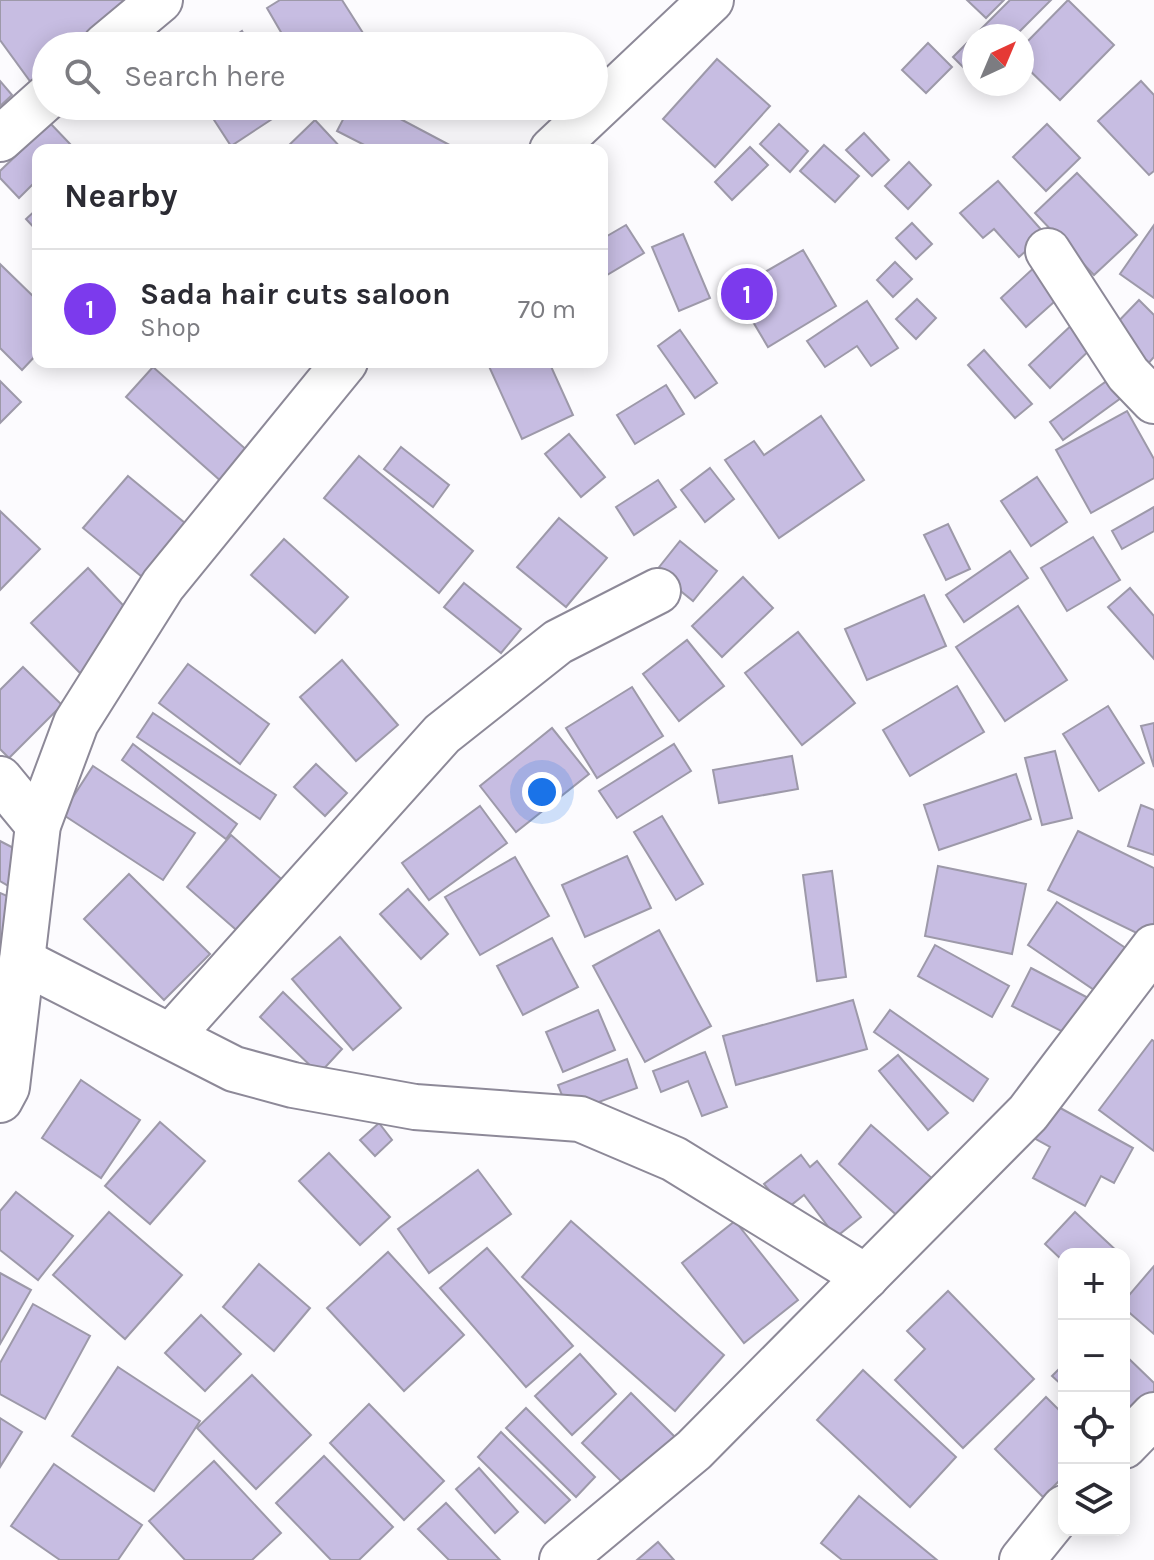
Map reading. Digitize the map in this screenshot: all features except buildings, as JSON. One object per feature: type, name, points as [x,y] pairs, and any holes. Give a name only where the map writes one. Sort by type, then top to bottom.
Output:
[{"type":"street","points":[[119,32],[148,3]]},
{"type":"street","points":[[608,90],[686,6]]},
{"type":"street","points":[[0,139],[32,110]]},
{"type":"street","points":[[558,144],[580,120]]},
{"type":"street","points":[[1048,251],[1128,374],[1154,401]]},
{"type":"street","points":[[0,1100],[7,1087],[38,825],[76,723],[163,585],[340,368]]},
{"type":"street","points":[[171,1036],[442,734],[558,642],[658,591]]},
{"type":"street","points":[[0,779],[38,825]]},
{"type":"street","points":[[562,1560],[694,1450],[1028,1113],[1154,947]]},
{"type":"street","points":[[22,961],[234,1069],[293,1085],[415,1107],[580,1119],[674,1159],[866,1277]]},
{"type":"street","points":[[1130,1440],[1154,1415]]},
{"type":"street","points":[[1022,1560],[1058,1515]]},
{"type":"place","name":"Sada hair cuts saloon","points":[[747,294]]}]
